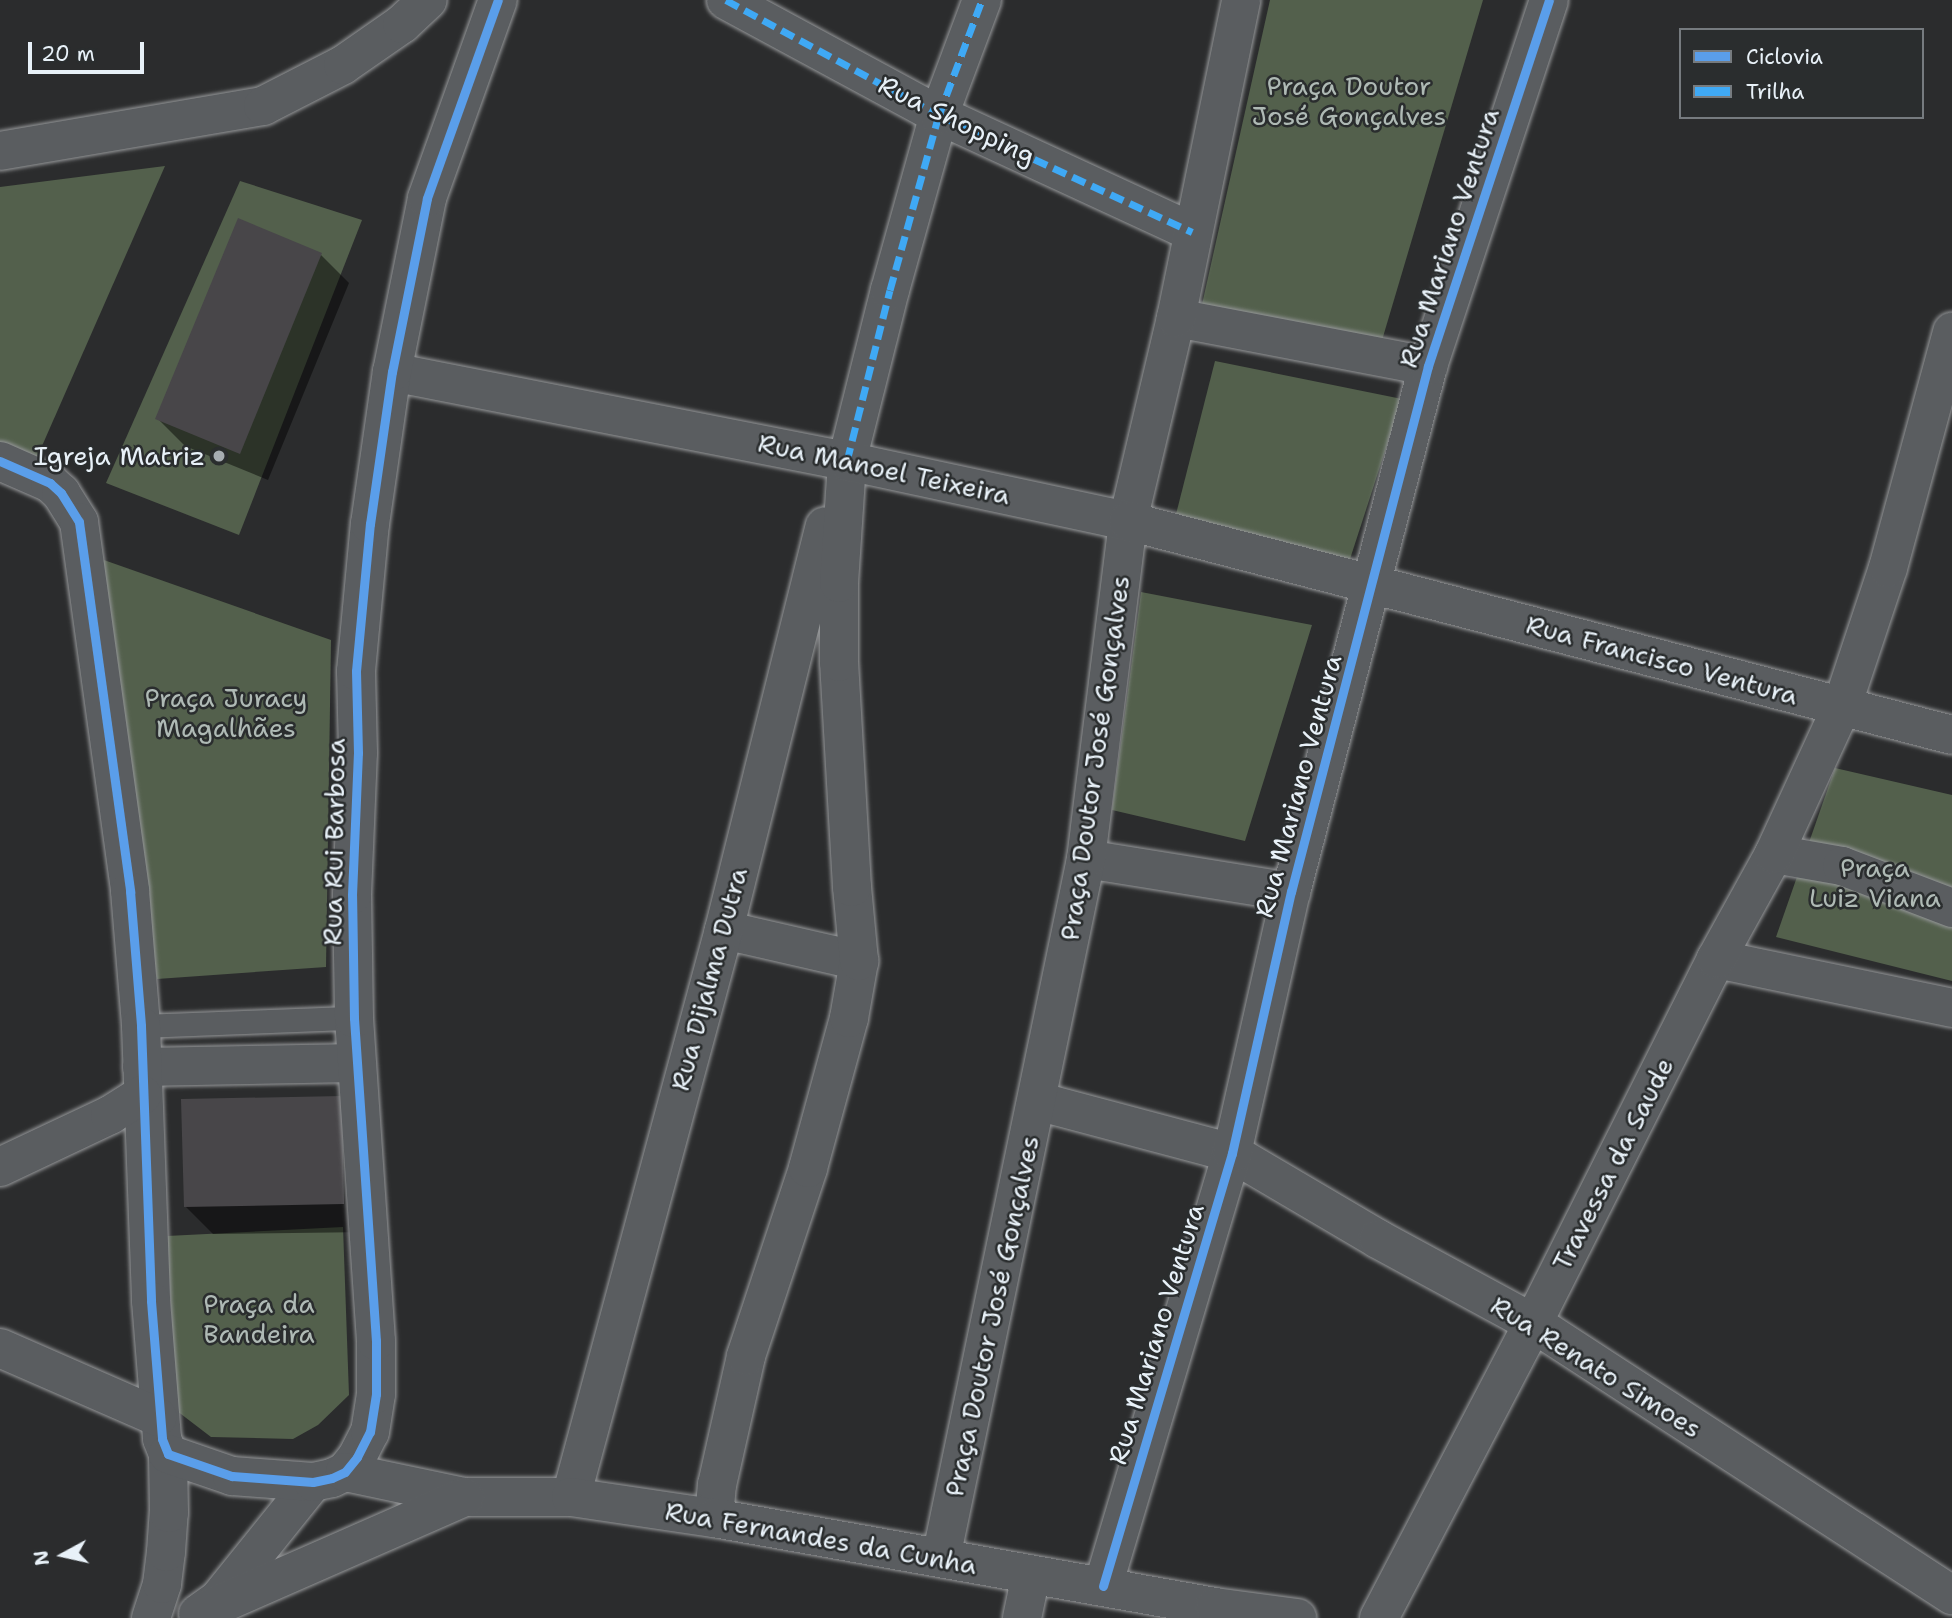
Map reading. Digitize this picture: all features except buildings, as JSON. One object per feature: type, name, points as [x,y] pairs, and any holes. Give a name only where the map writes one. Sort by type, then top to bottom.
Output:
[{"type":"street","points":[[0,151],[263,106],[343,65],[402,24],[428,0]]},
{"type":"street","name":"Rua Rui Barbosa","points":[[195,1616],[218,1600],[329,1477],[357,1457],[370,1432],[376,1394],[376,1341],[354,1018],[356,671],[370,524],[392,372],[427,198],[498,0]]},
{"type":"street","name":"Rua Shopping","points":[[726,0],[939,115],[1192,232]]},
{"type":"street","points":[[713,1518],[717,1485],[746,1356],[808,1168],[849,1018],[859,961],[849,850],[839,662],[839,583],[847,461],[890,290],[939,115],[982,0]]},
{"type":"street","name":"Praça Doutor José Gonçalves","points":[[942,1558],[1086,859],[1128,521],[1176,317],[1241,0]]},
{"type":"street","name":"Rua Mariano Ventura","points":[[1103,1586],[1232,1153],[1291,892],[1428,366],[1549,0]]},
{"type":"street","points":[[1176,317],[1428,366]]},
{"type":"street","name":"Travessa da Saude","points":[[1379,1618],[1533,1323],[1716,959],[1774,854],[1842,706],[1888,568],[1952,332]]},
{"type":"street","name":"Rua Manoel Teixeira","points":[[392,372],[847,461],[1128,521],[1373,584]]},
{"type":"street","points":[[0,461],[50,483],[61,493],[79,522],[130,891],[141,1026],[159,1417],[168,1454],[169,1513],[166,1552],[162,1584],[151,1618]]},
{"type":"street","name":"Rua Dijalma Dutra","points":[[570,1497],[724,930],[779,699],[832,501],[847,461]]},
{"type":"street","name":"Rua Francisco Ventura","points":[[1373,584],[1952,735]]},
{"type":"street","points":[[1774,854],[1842,866],[1952,908]]},
{"type":"street","points":[[1086,859],[1291,892]]},
{"type":"street","points":[[724,930],[859,961]]},
{"type":"street","points":[[1716,959],[1952,1008]]},
{"type":"street","points":[[0,1167],[110,1115],[142,1081],[356,1063]]},
{"type":"street","name":"Rua Renato Simoes","points":[[1037,1101],[1232,1153],[1378,1240],[1533,1323],[1952,1595]]},
{"type":"street","points":[[2,1352],[159,1417]]},
{"type":"street","points":[[168,1454],[232,1476],[329,1477]]},
{"type":"street","name":"Rua Fernandes da Cunha","points":[[329,1477],[464,1497],[570,1497],[713,1518],[1031,1575],[1297,1618]]},
{"type":"street","points":[[195,1616],[464,1497]]},
{"type":"street","points":[[1022,1618],[1031,1575]]},
{"type":"lane","points":[[141,1026],[354,1018]]},
{"type":"green space","name":"Praça Doutor José Gonçalves","points":[[1270,0],[1483,0],[1380,347],[1201,309]]},
{"type":"green space","points":[[165,166],[31,471],[0,456],[0,187]]},
{"type":"green space","points":[[240,181],[362,220],[239,535],[106,483]]},
{"type":"green space","points":[[1215,361],[1402,399],[1350,559],[1172,530]]},
{"type":"green space","name":"Praça Juracy Magalhães","points":[[101,559],[331,640],[326,967],[157,979]]},
{"type":"green space","points":[[1141,592],[1312,625],[1245,841],[1112,810]]},
{"type":"green space","name":"Praça Luiz Viana","points":[[1835,768],[1952,795],[1952,981],[1776,937]]},
{"type":"green space","name":"Praça da Bandeira","points":[[343,1227],[349,1395],[318,1425],[293,1439],[211,1437],[177,1411],[167,1236]]},
{"type":"marked path","points":[[726,0],[939,115],[1192,232]]},
{"type":"marked path","points":[[847,461],[890,290],[939,115],[982,0]]},
{"type":"cycle path","points":[[0,461],[50,483],[61,493],[79,522],[130,891],[141,1026],[151,1301],[162,1439],[168,1454],[232,1476],[313,1482],[332,1478],[345,1472],[357,1457],[370,1432],[376,1394],[376,1341],[354,1018],[352,895],[358,753],[356,671],[370,524],[392,372],[427,198],[498,0]]},
{"type":"cycle path","points":[[1103,1586],[1232,1153],[1291,892],[1428,366],[1549,0]]},
{"type":"place","name":"Igreja Matriz","points":[[219,456]]}]
